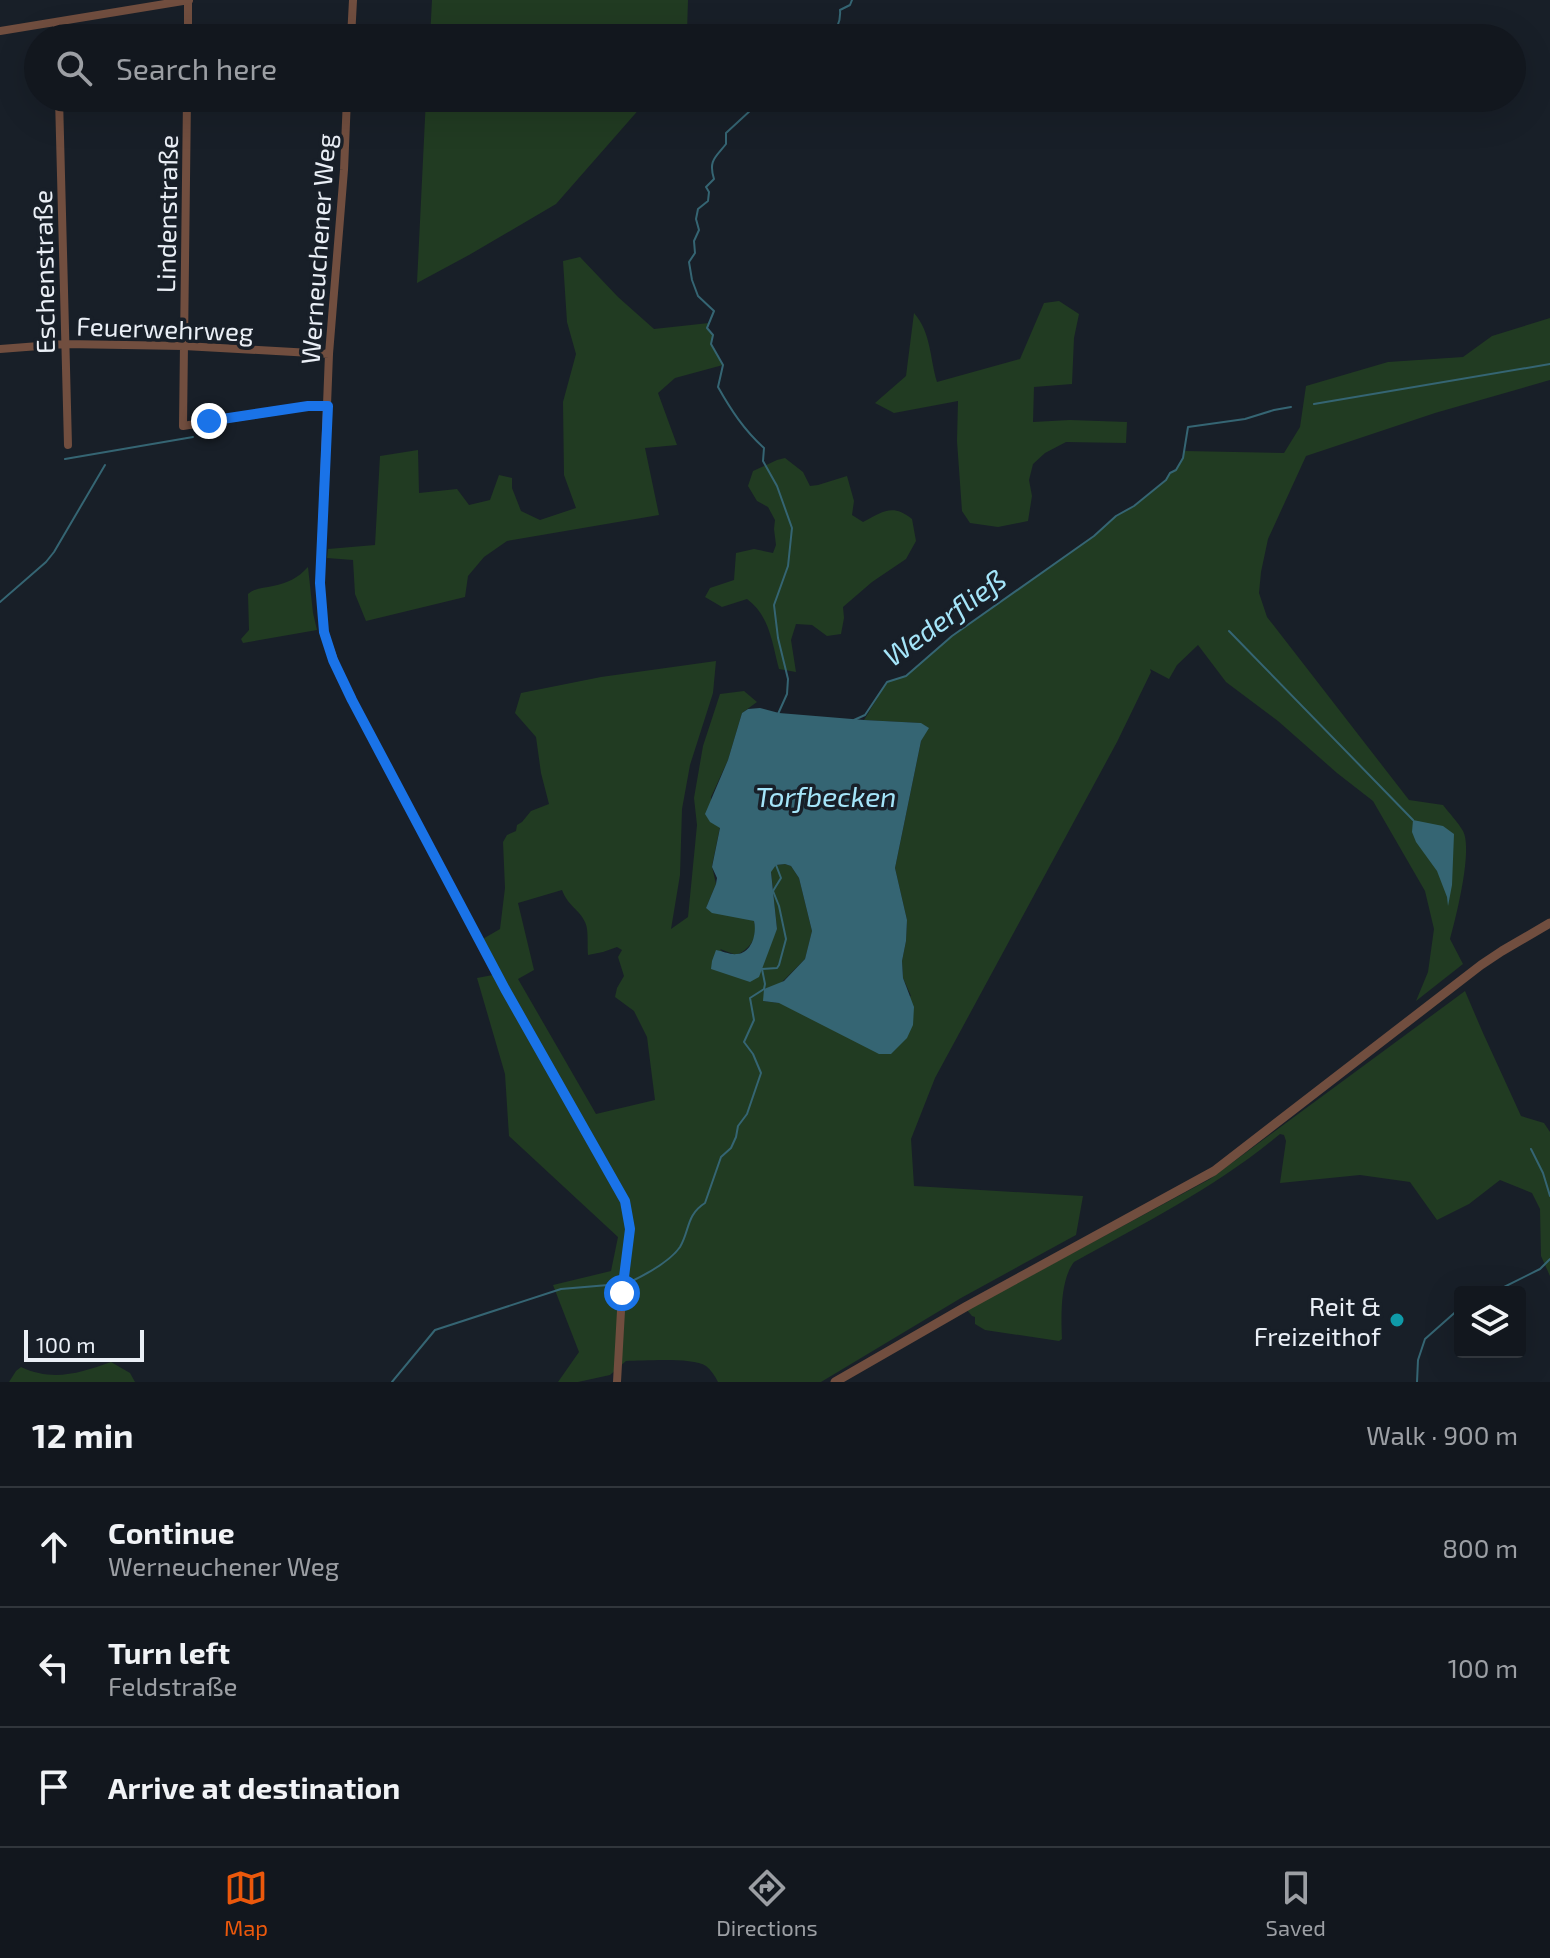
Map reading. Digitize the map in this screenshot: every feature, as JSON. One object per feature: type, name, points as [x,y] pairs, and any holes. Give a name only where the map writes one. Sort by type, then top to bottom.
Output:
[{"type":"street","points":[[44,24],[188,0],[188,24]]},
{"type":"street","points":[[352,24],[353,0]]},
{"type":"street","points":[[0,31],[24,27]]},
{"type":"street","name":"Eschenstraße","points":[[59,112],[68,445]]},
{"type":"street","name":"Lindenstraße","points":[[187,112],[183,426],[308,406],[328,406]]},
{"type":"street","name":"Werneuchener Weg","points":[[346,112],[329,354],[320,583],[327,641],[358,712],[505,989],[625,1201],[630,1229],[622,1293],[617,1382]]},
{"type":"street","name":"Feuerwehrweg","points":[[0,349],[65,344],[184,346],[329,354]]},
{"type":"street","points":[[835,1382],[1214,1171],[1481,965],[1550,923]]},
{"type":"green space","points":[[432,0],[688,0],[687,24],[431,24]]},
{"type":"green space","points":[[425,112],[637,112],[556,204],[417,283]]},
{"type":"green space","points":[[580,257],[654,329],[709,323],[707,328],[713,335],[711,344],[723,365],[675,378],[658,393],[677,445],[645,448],[659,515],[507,541],[484,557],[468,576],[465,597],[366,621],[355,594],[353,560],[327,558],[328,549],[375,545],[380,456],[418,450],[419,493],[457,489],[469,505],[490,500],[499,475],[512,478],[512,488],[521,511],[540,520],[576,508],[564,475],[563,402],[576,354],[567,322],[563,261]]},
{"type":"green space","points":[[1059,301],[1079,314],[1074,338],[1072,384],[1034,387],[1033,422],[1127,422],[1126,443],[1066,442],[1045,453],[1033,464],[1029,480],[1032,496],[1028,521],[998,527],[970,523],[962,511],[957,441],[958,401],[894,413],[875,403],[906,376],[914,313],[927,337],[937,382],[1020,359],[1044,303]]},
{"type":"green space","points":[[1550,318],[1550,380],[1435,413],[1306,456],[1268,539],[1259,593],[1267,617],[1409,800],[1443,805],[1463,831],[1466,840],[1465,868],[1450,939],[1463,964],[1416,1001],[1428,972],[1434,929],[1425,891],[1373,801],[1278,721],[1226,682],[1198,645],[1177,665],[1169,679],[1150,669],[1117,742],[935,1078],[911,1139],[914,1186],[1083,1196],[1076,1235],[961,1298],[821,1382],[718,1382],[706,1366],[690,1361],[668,1360],[626,1361],[610,1375],[578,1382],[558,1382],[579,1352],[553,1285],[611,1271],[618,1237],[509,1136],[505,1074],[477,978],[498,974],[481,940],[500,929],[505,888],[503,842],[531,811],[549,804],[536,737],[515,713],[521,693],[601,677],[716,661],[713,693],[690,765],[682,809],[680,875],[671,929],[688,917],[697,825],[694,798],[703,746],[720,694],[744,691],[757,702],[742,713],[728,760],[711,797],[711,822],[720,827],[712,866],[716,884],[706,908],[754,921],[755,932],[749,946],[736,955],[720,949],[750,982],[777,929],[771,871],[776,865],[785,864],[791,866],[799,878],[812,931],[805,959],[763,1001],[779,1003],[911,996],[903,978],[907,920],[895,868],[921,741],[928,728],[920,723],[864,720],[887,682],[906,676],[952,636],[1134,506],[1176,470],[1185,451],[1284,453],[1300,427],[1306,386],[1388,362],[1463,357],[1492,336]],"holes":[[[562,890],[585,922],[588,955],[617,947],[622,950],[618,957],[624,976],[615,997],[634,1011],[647,1037],[655,1100],[596,1114],[518,979],[534,970],[518,903]]]},
{"type":"green space","points":[[785,458],[803,472],[810,486],[847,476],[854,501],[852,515],[863,522],[888,511],[899,511],[912,519],[916,541],[906,559],[843,607],[841,634],[827,636],[812,625],[796,624],[791,640],[796,672],[779,669],[761,613],[747,599],[722,607],[705,597],[710,588],[734,580],[736,553],[754,549],[773,553],[776,545],[775,520],[768,507],[757,501],[748,486],[753,471]]},
{"type":"green space","points":[[308,567],[317,630],[243,643],[241,639],[249,630],[248,594],[288,582]]},
{"type":"green space","points":[[1465,991],[1521,1116],[1544,1123],[1550,1132],[1550,1276],[1541,1256],[1540,1209],[1532,1193],[1500,1180],[1469,1204],[1437,1220],[1410,1182],[1360,1175],[1280,1183],[1286,1141],[1280,1134],[1206,1187],[1074,1262],[1064,1288],[1062,1339],[1059,1341],[985,1330],[975,1324],[975,1317],[967,1310],[1210,1179]]},
{"type":"green space","points":[[111,1362],[130,1373],[135,1382],[9,1382],[21,1367],[55,1375]]},
{"type":"water","name":"Torfbecken","points":[[760,708],[779,713],[921,723],[929,728],[921,741],[895,868],[907,920],[902,961],[903,978],[914,1007],[913,1025],[907,1038],[891,1054],[879,1054],[779,1003],[763,1001],[764,989],[784,981],[805,959],[812,931],[799,878],[791,866],[776,865],[771,872],[777,929],[759,977],[750,982],[711,969],[716,950],[742,953],[750,946],[755,931],[754,921],[712,913],[706,908],[716,884],[712,867],[720,828],[710,822],[705,814],[728,760],[742,713]]},
{"type":"water","points":[[1413,820],[1443,826],[1454,834],[1448,906],[1437,871],[1416,842],[1412,832]]},
{"type":"waterway","points":[[838,24],[840,10],[850,5],[852,0]]},
{"type":"waterway","points":[[749,112],[726,133],[726,144],[713,163],[714,179],[706,187],[708,201],[698,209],[696,219],[699,230],[694,241],[695,253],[689,262],[698,296],[714,311],[707,328],[713,335],[711,344],[723,365],[718,387],[738,419],[764,448],[763,461],[777,486],[792,528],[788,566],[774,605],[788,679],[787,694],[778,714]]},
{"type":"waterway","name":"Wederfließ","points":[[1314,404],[1550,364]]},
{"type":"waterway","name":"Wederfließ","points":[[854,720],[865,715],[887,682],[906,676],[952,636],[1094,536],[1166,480],[1183,458],[1188,427],[1245,419],[1291,407]]},
{"type":"waterway","points":[[65,459],[193,437]]},
{"type":"waterway","points":[[0,602],[54,552],[105,465]]},
{"type":"waterway","points":[[1229,631],[1413,820]]},
{"type":"waterway","points":[[626,1284],[663,1264],[680,1247],[691,1218],[705,1203],[721,1157],[731,1148],[738,1126],[747,1114],[761,1073],[744,1042],[754,1020],[750,998],[764,989],[762,969],[777,968],[779,965],[786,939],[773,891],[781,878],[776,865]]},
{"type":"waterway","points":[[1531,1149],[1550,1196]]},
{"type":"waterway","points":[[1506,1286],[1540,1269],[1550,1259]]},
{"type":"waterway","points":[[392,1382],[435,1330],[561,1289],[620,1284]]},
{"type":"waterway","points":[[1417,1382],[1418,1360],[1425,1339],[1454,1313]]},
{"type":"place","name":"Reit & Freizeithof","points":[[1397,1320]]},
{"type":"route","points":[[209,421],[308,406],[328,406],[320,583],[324,632],[352,700],[496,972],[625,1201],[630,1229],[622,1293]]}]
